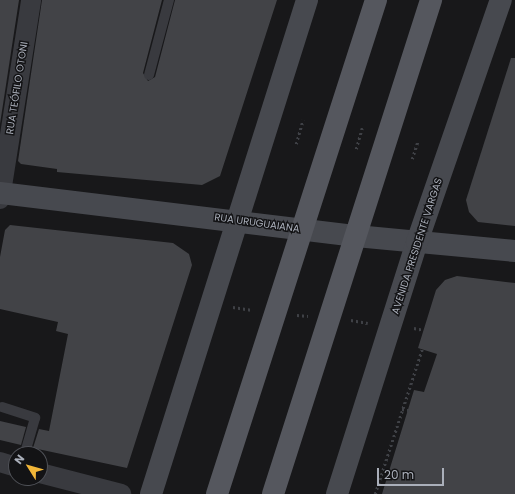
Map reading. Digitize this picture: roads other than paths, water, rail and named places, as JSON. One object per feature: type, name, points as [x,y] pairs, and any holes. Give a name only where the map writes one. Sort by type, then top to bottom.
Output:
[{"type":"main road","points":[[151,494],[306,0]]},
{"type":"main road","points":[[217,494],[300,229],[376,0]]},
{"type":"main road","points":[[273,494],[431,0]]},
{"type":"main road","name":"AVENIDA PRESIDENTE VARGAS","points":[[337,494],[417,242],[501,0]]},
{"type":"main road","name":"RUA URUGUAIANA","points":[[0,195],[238,220],[356,236],[515,251]]},
{"type":"street","name":"RUA TEÓFILO OTONI","points":[[0,195],[30,0]]},
{"type":"street","points":[[48,475],[121,494]]},
{"type":"lane","points":[[149,75],[170,0]]},
{"type":"lane","points":[[2,407],[35,418],[27,446]]}]
